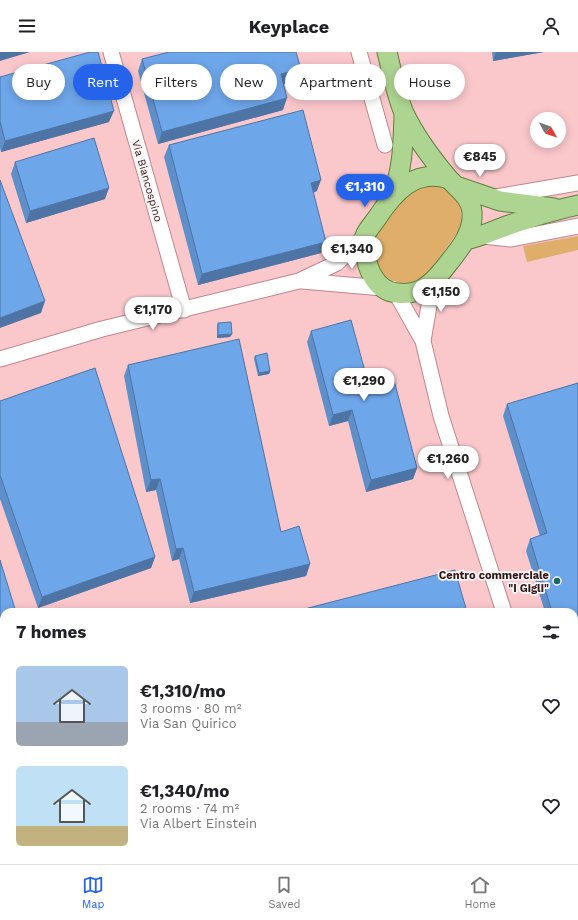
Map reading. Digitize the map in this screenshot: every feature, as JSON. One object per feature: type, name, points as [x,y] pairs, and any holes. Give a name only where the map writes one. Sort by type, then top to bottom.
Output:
[{"type":"main road","points":[[386,52],[404,112],[420,142],[468,200],[472,210],[471,227],[474,238]]},
{"type":"main road","points":[[404,112],[403,153],[400,175],[392,197],[365,236],[366,260],[370,273],[390,291],[414,293],[424,288],[436,279],[474,238],[559,209],[578,205]]},
{"type":"main road","points":[[392,197],[410,182],[422,176],[437,175],[490,198],[559,209]]},
{"type":"street","name":"Via Biancospino","points":[[111,52],[184,310]]},
{"type":"street","points":[[359,52],[385,145]]},
{"type":"street","points":[[490,198],[578,183]]},
{"type":"street","points":[[474,238],[511,239],[578,226]]},
{"type":"street","points":[[0,359],[102,330],[299,281],[337,264],[365,236]]},
{"type":"street","points":[[423,341],[431,294],[436,279]]},
{"type":"street","points":[[299,281],[347,284],[390,291],[423,341],[441,416],[503,608]]},
{"type":"shaded area","points":[[422,185],[440,186],[449,190],[460,204],[462,222],[459,230],[428,274],[411,283],[401,283],[391,280],[382,274],[376,266],[373,246],[376,236],[407,193]]},
{"type":"shaded area","points":[[578,236],[578,250],[527,262],[523,246]]},
{"type":"building","points":[[90,52],[98,52],[101,64],[73,64],[73,100],[111,100],[114,111],[5,141],[0,121],[0,77],[12,74],[12,100],[65,100],[65,64],[47,64]]},
{"type":"building","points":[[169,52],[296,52],[300,64],[285,64],[285,73],[281,74],[285,90],[285,99],[162,132],[153,100],[212,100],[212,64],[143,64],[142,59]]},
{"type":"building","points":[[303,110],[321,180],[311,183],[326,242],[202,274],[169,145]]},
{"type":"building","points":[[94,138],[109,188],[30,211],[15,162]]},
{"type":"building","points":[[0,180],[45,301],[0,318]]},
{"type":"building","points":[[351,320],[369,386],[394,380],[417,468],[371,480],[352,410],[333,415],[311,331]]},
{"type":"building","points":[[231,322],[232,334],[218,335],[218,323]]},
{"type":"building","points":[[239,339],[281,532],[299,526],[310,564],[194,592],[183,548],[176,549],[160,479],[151,480],[128,365]]},
{"type":"building","points":[[267,353],[270,371],[259,373],[255,356]]},
{"type":"building","points":[[95,368],[155,557],[42,597],[0,475],[0,401]]},
{"type":"building","name":"Centro commerciale \"I Gigli\"","points":[[578,383],[578,608],[551,608],[530,539],[547,533],[507,404]]},
{"type":"building","points":[[0,560],[15,608],[0,608]]},
{"type":"building","points":[[455,570],[466,608],[308,608]]},
{"type":"place","name":"Centro commerciale \"I Gigli\"","points":[[557,581]]}]
